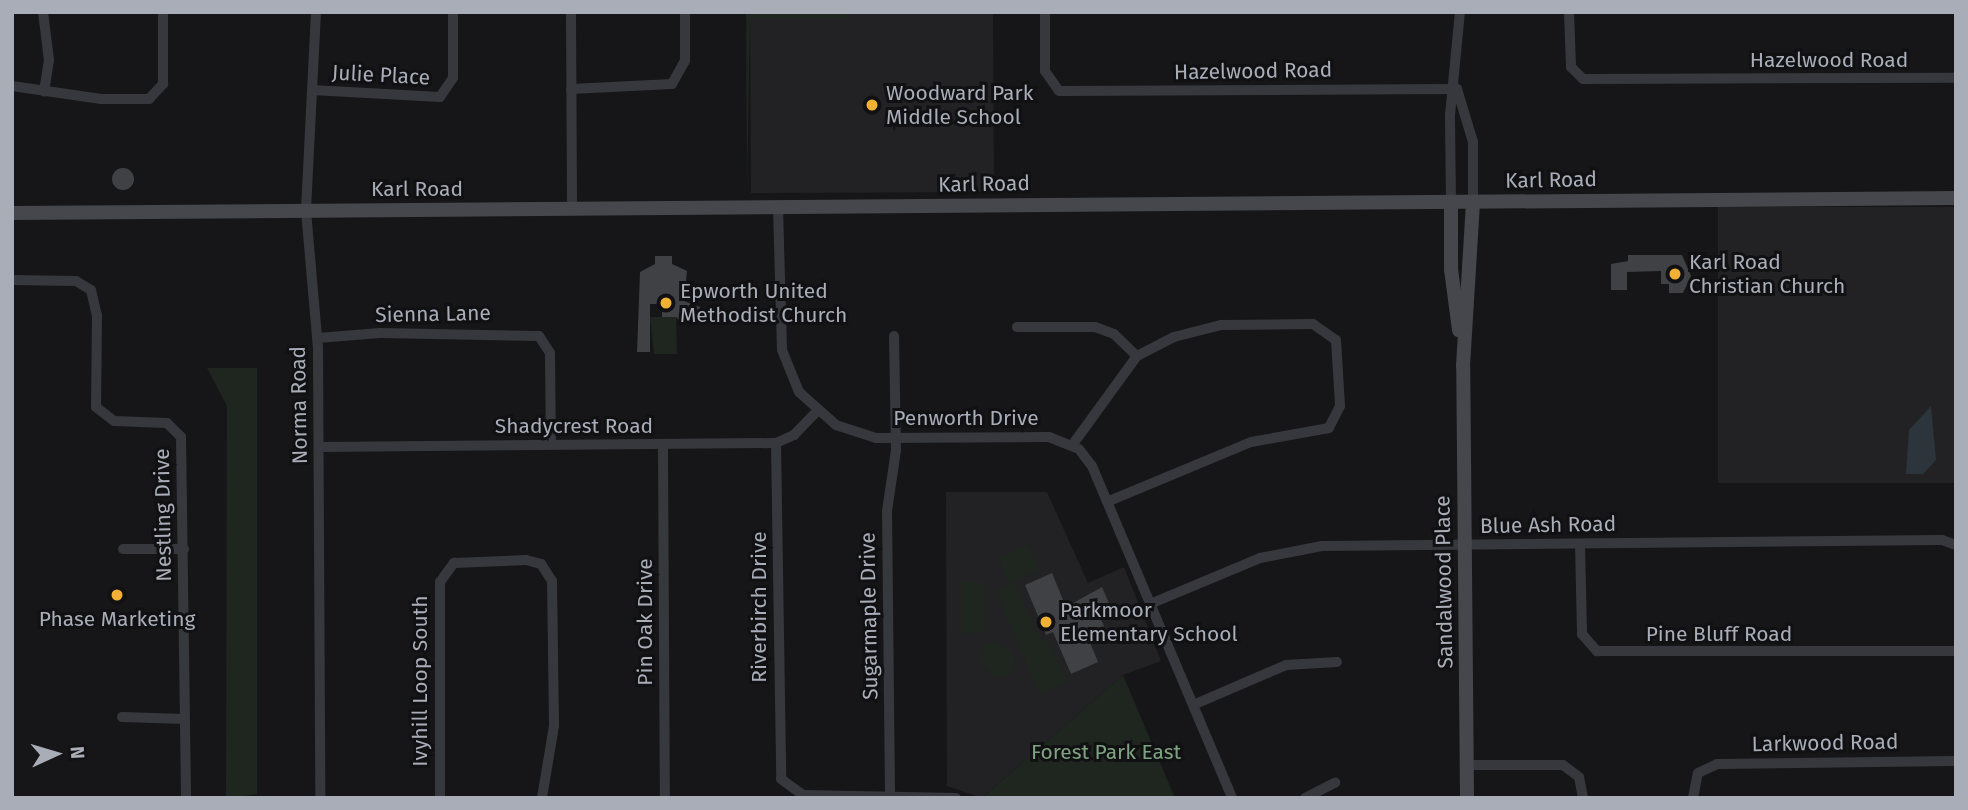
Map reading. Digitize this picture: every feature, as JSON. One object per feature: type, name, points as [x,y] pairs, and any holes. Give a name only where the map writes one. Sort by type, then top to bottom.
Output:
[{"type":"main road","name":"Karl Road","points":[[12,213],[1956,198]]},
{"type":"main road","name":"Sandalwood Place","points":[[1451,202],[1451,270],[1463,366]]},
{"type":"main road","name":"Sandalwood Place","points":[[1467,798],[1463,366],[1474,202]]},
{"type":"street","points":[[43,12],[49,61],[44,92]]},
{"type":"street","points":[[12,86],[126,100],[157,95],[164,71],[163,12]]},
{"type":"street","name":"Norma Road","points":[[316,12],[306,211],[318,338],[320,798]]},
{"type":"street","name":"Julie Place","points":[[312,90],[431,98],[447,92],[453,78],[453,12]]},
{"type":"street","points":[[571,12],[572,209]]},
{"type":"street","points":[[571,89],[672,84],[685,61],[685,12]]},
{"type":"street","name":"Hazelwood Road","points":[[1045,12],[1045,71],[1052,87],[1068,93],[1457,89]]},
{"type":"street","name":"Sandalwood Place","points":[[1451,202],[1450,116],[1457,89],[1460,12]]},
{"type":"street","name":"Hazelwood Road","points":[[1569,12],[1571,67],[1577,75],[1590,80],[1956,78]]},
{"type":"street","name":"Sandalwood Place","points":[[1457,89],[1470,127],[1474,202]]},
{"type":"street","name":"Penworth Drive","points":[[778,207],[782,350],[796,385],[817,411],[856,433],[896,438],[1040,437],[1073,444]]},
{"type":"street","name":"Nestling Drive","points":[[12,280],[76,281],[94,298],[96,407],[114,421],[167,423],[181,437],[186,798]]},
{"type":"street","points":[[1107,502],[1251,442],[1329,428],[1339,406],[1338,351],[1329,331],[1313,324],[1221,325],[1174,337],[1137,356],[1073,444],[1092,466],[1107,502],[1150,604],[1193,705],[1232,798]]},
{"type":"street","points":[[1017,327],[1095,327],[1114,334],[1137,356]]},
{"type":"street","name":"Sienna Lane","points":[[318,338],[531,333],[545,343],[551,444]]},
{"type":"street","name":"Sugarmaple Drive","points":[[890,794],[887,511],[896,438],[894,337]]},
{"type":"street","points":[[776,443],[794,435],[817,411]]},
{"type":"street","name":"Shadycrest Road","points":[[319,447],[776,443]]},
{"type":"street","name":"Riverbirch Drive","points":[[776,443],[779,769],[793,793],[890,794]]},
{"type":"street","name":"Pin Oak Drive","points":[[663,445],[665,798]]},
{"type":"street","name":"Blue Ash Road","points":[[1150,604],[1283,551],[1465,545],[1942,540],[1956,545]]},
{"type":"street","name":"Pine Bluff Road","points":[[1580,544],[1582,634],[1597,651],[1956,651]]},
{"type":"street","points":[[123,549],[184,549]]},
{"type":"street","name":"Ivyhill Loop South","points":[[440,798],[439,595],[449,566],[466,560],[526,560],[548,571],[554,726],[542,798]]},
{"type":"street","points":[[1193,705],[1286,666],[1337,662]]},
{"type":"street","points":[[122,718],[184,719]]},
{"type":"street","name":"Larkwood Road","points":[[1693,798],[1698,773],[1717,764],[1956,761]]},
{"type":"street","points":[[1467,765],[1563,765],[1578,777],[1583,798]]},
{"type":"street","points":[[1305,798],[1335,783]]},
{"type":"street","points":[[890,794],[956,798]]},
{"type":"shaded area","name":"Woodward Park Middle School","points":[[848,12],[993,12],[994,192],[751,193],[750,18],[848,18]]},
{"type":"shaded area","points":[[1718,207],[1956,207],[1956,483],[1718,483]]},
{"type":"shaded area","points":[[1931,406],[1936,460],[1923,474],[1906,474],[1909,430]]},
{"type":"shaded area","name":"Parkmoor Elementary School","points":[[946,492],[1047,492],[1088,583],[1124,567],[1161,661],[1123,675],[982,798],[947,786]]},
{"type":"green space","points":[[746,12],[848,12],[848,18],[750,18],[747,193]]},
{"type":"green space","points":[[650,317],[676,317],[677,354],[654,354]]},
{"type":"green space","points":[[207,368],[257,368],[257,794],[230,798],[226,798],[227,406]]},
{"type":"green space","points":[[1028,545],[1039,571],[1009,583],[999,558]]},
{"type":"green space","points":[[961,582],[984,582],[984,633],[961,633]]},
{"type":"green space","points":[[1016,583],[1037,634],[1052,646],[1067,683],[1039,694],[996,591]]},
{"type":"green space","points":[[996,641],[1013,654],[1015,665],[1011,674],[995,678],[979,658],[986,644]]},
{"type":"green space","name":"Forest Park East","points":[[1123,675],[1175,798],[982,798]]},
{"type":"building","points":[[123,168],[131,171],[134,179],[131,187],[123,190],[115,187],[112,179],[115,171]]},
{"type":"building","name":"Karl Road Christian Church","points":[[1628,255],[1682,255],[1691,276],[1683,293],[1669,293],[1669,284],[1661,284],[1661,271],[1627,272],[1627,290],[1611,290],[1611,264],[1628,261]]},
{"type":"building","name":"Epworth United Methodist Church","points":[[655,256],[672,256],[672,264],[687,271],[684,301],[700,307],[700,317],[683,325],[676,317],[662,317],[662,304],[650,304],[650,352],[637,352],[640,272],[655,264]]},
{"type":"building","name":"Parkmoor Elementary School","points":[[1052,573],[1066,607],[1102,587],[1111,608],[1098,613],[1104,626],[1086,633],[1098,662],[1071,674],[1053,632],[1046,635],[1025,585]]},
{"type":"place","name":"Woodward Park Middle School","points":[[872,105]]},
{"type":"place","name":"Karl Road Christian Church","points":[[1675,274]]},
{"type":"place","name":"Epworth United Methodist Church","points":[[666,303]]},
{"type":"place","name":"Phase Marketing","points":[[117,595]]},
{"type":"place","name":"Parkmoor Elementary School","points":[[1046,622]]}]
